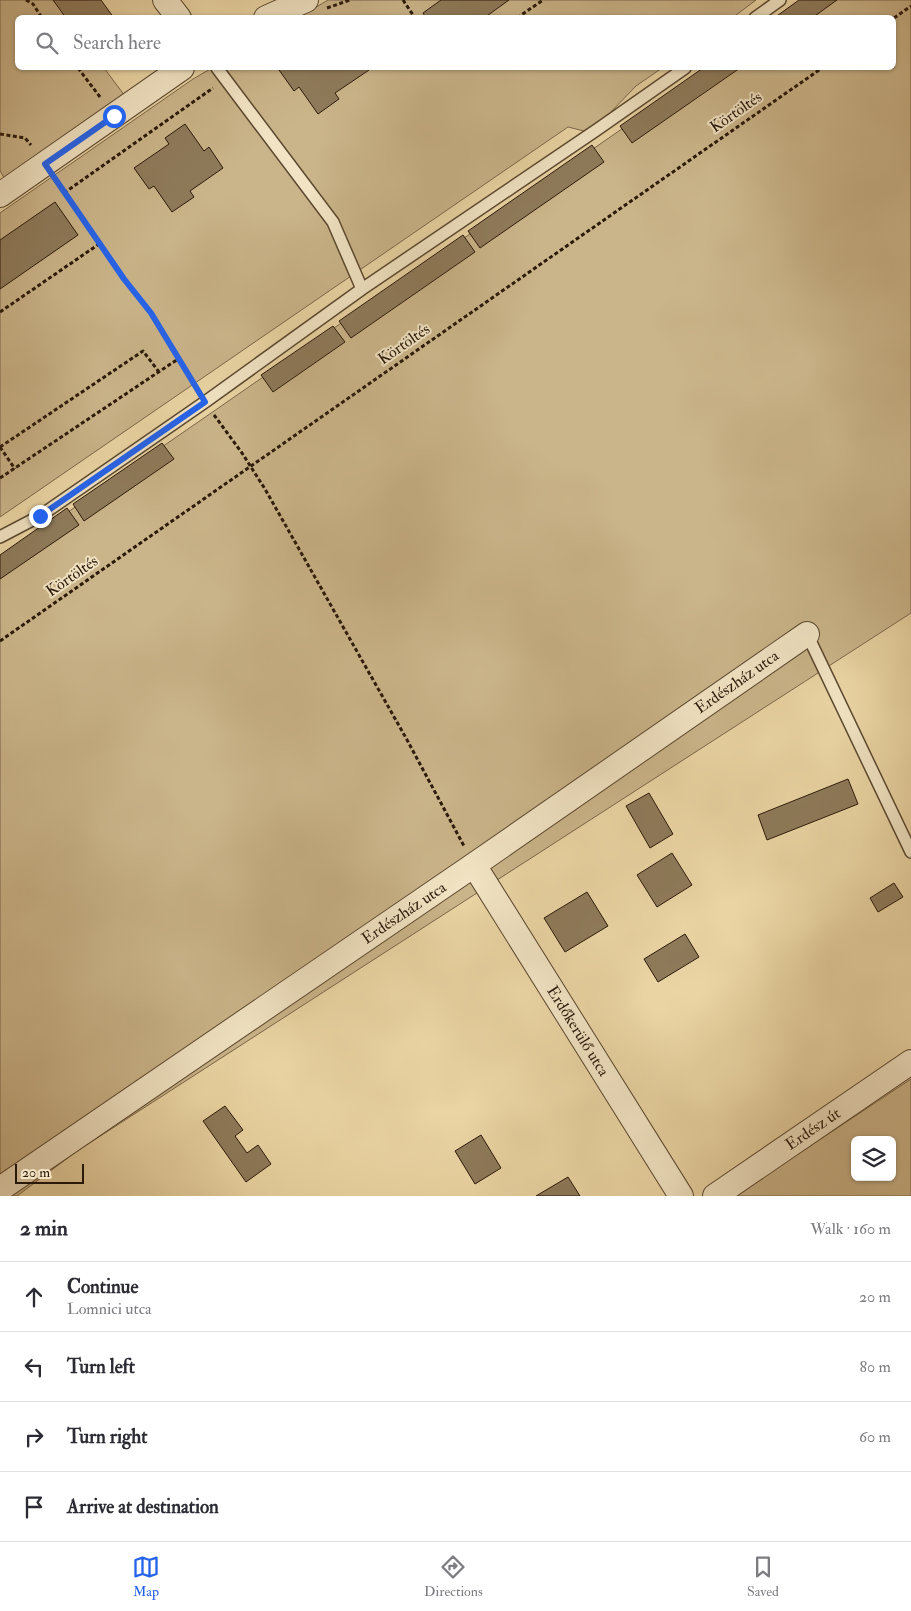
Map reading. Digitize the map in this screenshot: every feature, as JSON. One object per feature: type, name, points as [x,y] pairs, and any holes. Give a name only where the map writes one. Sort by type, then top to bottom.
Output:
[{"type":"street","points":[[165,0],[177,15]]},
{"type":"street","points":[[273,15],[306,0]]},
{"type":"street","points":[[0,195],[179,70]]},
{"type":"street","name":"Erdészház utca","points":[[0,1189],[474,865],[807,634]]},
{"type":"street","name":"Erdőkerülő utca","points":[[474,865],[681,1196]]},
{"type":"street","name":"Erdész út","points":[[715,1196],[911,1062]]},
{"type":"lane","points":[[759,15],[780,0]]},
{"type":"lane","points":[[219,70],[334,222],[362,289]]},
{"type":"lane","points":[[0,537],[40,516],[205,402],[362,289],[682,70]]},
{"type":"lane","points":[[807,634],[911,852]]},
{"type":"path","points":[[26,0],[32,4],[40,15]]},
{"type":"path","points":[[403,0],[413,15]]},
{"type":"path","points":[[521,15],[543,0]]},
{"type":"path","points":[[896,17],[911,6]]},
{"type":"path","points":[[80,70],[114,116]]},
{"type":"path","name":"Körtöltés","points":[[0,641],[819,70]]},
{"type":"path","points":[[64,193],[226,79]]},
{"type":"path","points":[[0,134],[25,138],[45,164],[99,244],[151,313],[205,402],[251,467],[401,729],[474,865]]},
{"type":"path","points":[[0,312],[99,244]]},
{"type":"path","points":[[15,469],[0,447],[142,351],[159,372]]},
{"type":"path","points":[[0,478],[178,359]]},
{"type":"shaded area","points":[[0,0],[53,0],[64,15],[15,15],[15,70],[106,70],[125,96],[5,179],[0,171]]},
{"type":"shaded area","points":[[328,0],[756,0],[736,15],[303,15]]},
{"type":"shaded area","points":[[807,0],[911,0],[911,613],[77,1151],[17,1196],[0,1196],[0,559],[707,70],[896,70],[896,15],[785,15]]},
{"type":"shaded area","points":[[209,70],[659,70],[636,86],[608,115],[584,131],[568,127],[0,517],[0,213]]},
{"type":"shaded area","points":[[911,1079],[911,1196],[735,1196]]},
{"type":"building","points":[[53,0],[101,0],[112,15],[64,15]]},
{"type":"building","points":[[441,0],[509,0],[488,15],[424,15],[423,13]]},
{"type":"building","points":[[799,0],[837,0],[816,15],[778,15]]},
{"type":"building","points":[[279,70],[369,70],[335,93],[339,99],[318,114],[299,87],[294,91]]},
{"type":"building","points":[[700,70],[737,70],[632,143],[620,126]]},
{"type":"building","points":[[185,124],[204,151],[209,147],[223,168],[190,191],[194,197],[172,212],[154,186],[149,189],[134,168],[169,144],[165,138]]},
{"type":"building","points":[[592,145],[604,162],[480,248],[468,231]]},
{"type":"building","points":[[55,202],[78,235],[0,289],[0,240]]},
{"type":"building","points":[[463,235],[475,252],[351,338],[339,321]]},
{"type":"building","points":[[333,326],[345,342],[273,392],[261,375]]},
{"type":"building","points":[[162,443],[174,459],[84,521],[73,504]]},
{"type":"building","points":[[67,508],[79,525],[0,579],[0,555]]},
{"type":"building","points":[[848,779],[858,804],[767,840],[758,815]]},
{"type":"building","points":[[649,793],[673,834],[650,848],[626,806]]},
{"type":"building","points":[[672,853],[692,885],[657,907],[637,875]]},
{"type":"building","points":[[894,883],[903,897],[878,912],[870,898]]},
{"type":"building","points":[[587,892],[608,926],[565,952],[544,918]]},
{"type":"building","points":[[685,934],[699,957],[658,982],[644,959]]},
{"type":"building","points":[[225,1106],[243,1130],[235,1136],[247,1153],[258,1145],[271,1164],[246,1182],[203,1121]]},
{"type":"building","points":[[481,1135],[501,1168],[475,1184],[455,1151]]},
{"type":"building","points":[[568,1177],[580,1196],[536,1196]]},
{"type":"route","points":[[40,516],[205,402],[151,313],[99,244],[45,164],[114,116]]}]
